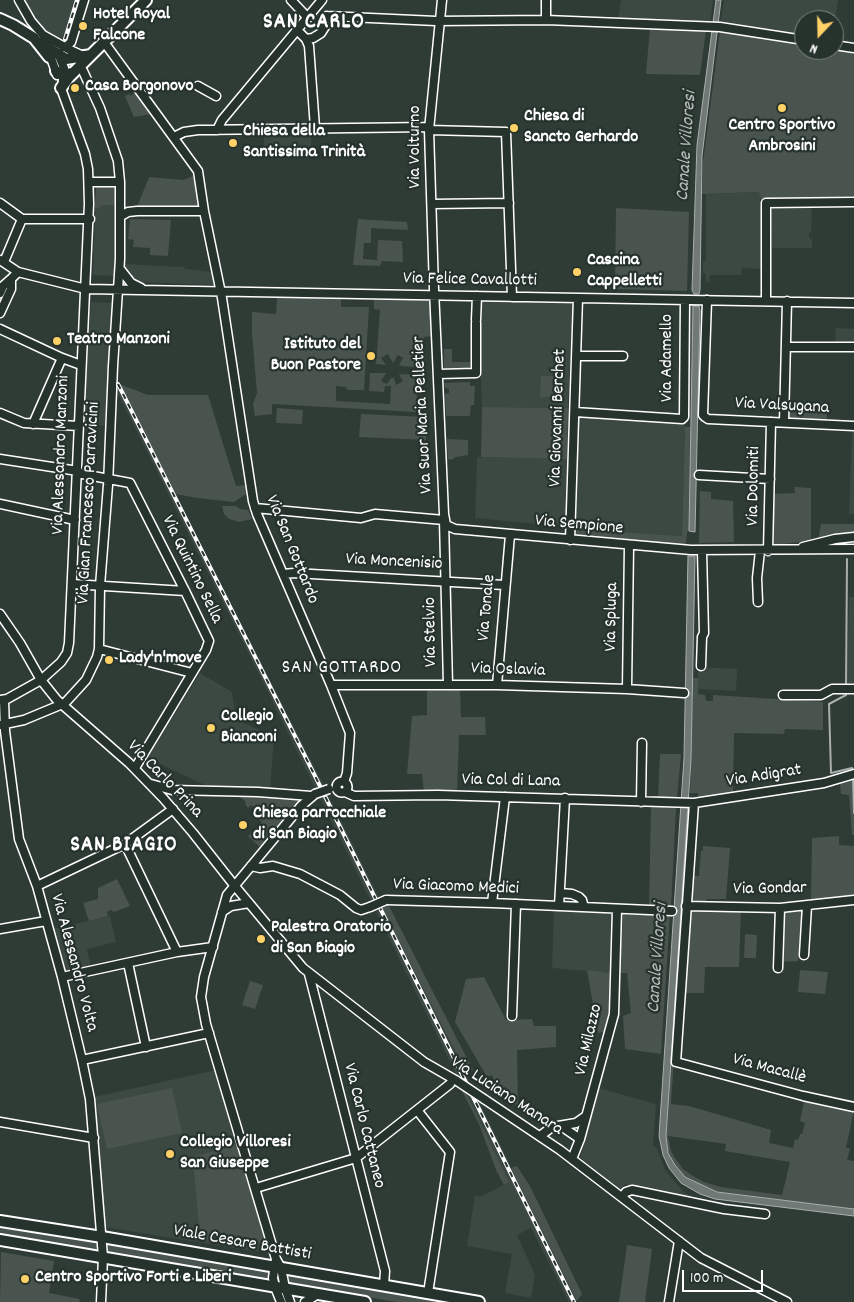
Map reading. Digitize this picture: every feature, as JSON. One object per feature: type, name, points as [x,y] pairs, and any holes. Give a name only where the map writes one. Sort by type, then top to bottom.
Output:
[{"type":"main road","points":[[59,73],[72,73],[146,0]]},
{"type":"main road","points":[[0,20],[24,31],[66,59],[83,61]]},
{"type":"main road","points":[[63,92],[64,82],[83,61]]},
{"type":"main road","name":"Viale Cesare Battisti","points":[[0,1221],[277,1264],[479,1302]]},
{"type":"main road","name":"Viale Cesare Battisti","points":[[0,1240],[365,1302]]},
{"type":"street","points":[[19,0],[31,21],[50,47],[59,73]]},
{"type":"street","points":[[50,47],[67,46],[71,42],[84,0]]},
{"type":"street","points":[[291,0],[308,18]]},
{"type":"street","points":[[217,130],[222,120],[322,0]]},
{"type":"street","name":"Via Volturno","points":[[434,296],[429,128],[442,0]]},
{"type":"street","points":[[546,0],[546,20]]},
{"type":"street","points":[[317,7],[327,16],[440,21],[546,20],[715,26],[794,38]]},
{"type":"street","points":[[306,39],[315,37],[323,30],[326,25],[327,16]]},
{"type":"street","points":[[298,30],[306,39],[309,48],[315,128]]},
{"type":"street","points":[[104,42],[182,148]]},
{"type":"street","name":"Via Gian Francesco Parravicini","points":[[62,705],[86,680],[99,649],[100,586],[108,479],[112,366],[120,269],[121,216],[118,161],[83,61]]},
{"type":"street","name":"Via Alessandro Manzoni","points":[[2,700],[41,680],[61,662],[68,648],[78,472],[81,365],[90,219],[86,154],[63,92],[59,73]]},
{"type":"street","points":[[198,86],[216,96]]},
{"type":"street","points":[[174,138],[184,132],[198,130],[429,128],[506,132],[512,297]]},
{"type":"street","points":[[182,148],[181,143],[189,132]]},
{"type":"street","name":"Via San Gottardo","points":[[182,148],[197,168],[220,291],[256,508],[350,733],[348,774],[344,782],[348,786],[345,792]]},
{"type":"street","points":[[89,182],[120,182]]},
{"type":"street","points":[[766,301],[766,203],[854,202]]},
{"type":"street","points":[[0,203],[22,219],[90,219]]},
{"type":"street","points":[[432,204],[510,203]]},
{"type":"street","points":[[121,216],[128,212],[204,211]]},
{"type":"street","points":[[0,293],[3,286],[18,272],[2,261],[22,219]]},
{"type":"street","points":[[120,269],[132,283],[146,290]]},
{"type":"street","name":"Via Felice Cavallotti","points":[[18,272],[86,289],[854,303]]},
{"type":"street","points":[[0,313],[11,289],[11,280]]},
{"type":"street","name":"Via Suor Maria Pelletier","points":[[434,296],[444,520]]},
{"type":"street","points":[[438,374],[476,373],[477,296]]},
{"type":"street","name":"Via Giovanni Berchet","points":[[570,540],[578,298]]},
{"type":"street","name":"Via Adamello","points":[[575,412],[682,419],[684,417],[685,300]]},
{"type":"street","name":"Via Valsugana","points":[[707,300],[703,415],[708,419],[854,426]]},
{"type":"street","points":[[784,422],[787,302]]},
{"type":"street","points":[[0,329],[81,365]]},
{"type":"street","points":[[787,347],[854,347]]},
{"type":"street","points":[[577,356],[623,356]]},
{"type":"street","points":[[33,424],[62,358]]},
{"type":"street","points":[[0,413],[24,423],[79,426]]},
{"type":"street","name":"Via Dolomiti","points":[[768,551],[771,422]]},
{"type":"street","points":[[0,459],[108,479]]},
{"type":"street","points":[[699,475],[770,479]]},
{"type":"street","name":"Via Quintino Sella","points":[[108,479],[130,483],[209,641],[206,650],[135,768]]},
{"type":"street","points":[[0,504],[75,520]]},
{"type":"street","points":[[256,508],[361,518],[375,514],[444,520]]},
{"type":"street","name":"Via Sempione","points":[[444,520],[447,526],[453,529],[629,546],[702,551],[786,550]]},
{"type":"street","name":"Via Stelvio","points":[[444,520],[448,684]]},
{"type":"street","name":"Via Tonale","points":[[496,685],[510,534]]},
{"type":"street","points":[[786,550],[854,537]]},
{"type":"street","points":[[838,550],[836,543],[842,538]]},
{"type":"street","name":"Via Spluga","points":[[627,689],[629,546]]},
{"type":"street","points":[[786,550],[854,550]]},
{"type":"street","points":[[701,666],[702,637],[704,633],[702,551]]},
{"type":"street","points":[[758,602],[757,578],[760,551]]},
{"type":"street","name":"Via Moncenisio","points":[[283,574],[294,573],[504,585]]},
{"type":"street","points":[[72,584],[185,591]]},
{"type":"street","name":"Via Carlo Prina","points":[[0,614],[41,680],[62,705],[135,768],[197,837],[234,886]]},
{"type":"street","points":[[99,649],[192,673]]},
{"type":"street","name":"Via Oslavia","points":[[331,685],[496,685],[627,689],[684,693]]},
{"type":"street","points":[[783,695],[821,695],[832,689],[854,689]]},
{"type":"street","name":"Via Alessandro Volta","points":[[2,700],[2,725],[19,839],[37,886],[62,977],[90,1099],[103,1257],[100,1302]]},
{"type":"street","points":[[2,725],[24,720],[62,705]]},
{"type":"street","points":[[641,802],[642,743]]},
{"type":"street","name":"Via Adigrat","points":[[679,803],[693,803],[824,783],[854,774]]},
{"type":"street","points":[[150,784],[172,790],[313,795],[333,789],[338,782],[344,782]]},
{"type":"street","points":[[333,789],[341,793],[345,792]]},
{"type":"street","points":[[163,798],[172,790]]},
{"type":"street","name":"Via Col di Lana","points":[[345,792],[354,796],[438,795],[679,803]]},
{"type":"street","points":[[281,1302],[277,1264],[201,1006],[200,997],[227,894],[301,806],[313,795]]},
{"type":"street","points":[[492,903],[505,797]]},
{"type":"street","points":[[559,906],[564,798]]},
{"type":"street","points":[[686,906],[693,803]]},
{"type":"street","points":[[37,886],[125,844],[173,809]]},
{"type":"street","points":[[125,844],[177,952]]},
{"type":"street","name":"Via Giacomo Medici","points":[[251,866],[260,868],[273,866],[300,874],[340,895],[360,910],[386,900],[672,911]]},
{"type":"street","name":"Via Luciano Manara","points":[[234,886],[290,955],[309,974],[424,1062],[548,1141],[712,1264],[787,1302]]},
{"type":"street","points":[[560,893],[579,897],[584,907]]},
{"type":"street","name":"Via Gondar","points":[[686,906],[780,908],[854,900]]},
{"type":"street","points":[[222,912],[231,906],[249,903]]},
{"type":"street","points":[[512,1016],[516,904]]},
{"type":"street","name":"Via Macallè","points":[[686,906],[676,1062],[803,1096],[854,1107]]},
{"type":"street","points":[[804,955],[807,906]]},
{"type":"street","points":[[778,968],[780,908]]},
{"type":"street","name":"Via Milazzo","points":[[572,1159],[580,1139],[614,1014],[617,909]]},
{"type":"street","points":[[0,930],[46,921]]},
{"type":"street","points":[[62,977],[177,952],[213,947]]},
{"type":"street","points":[[128,963],[146,1047]]},
{"type":"street","name":"Via Carlo Cattaneo","points":[[309,974],[384,1271],[384,1285]]},
{"type":"street","points":[[82,1060],[209,1033]]},
{"type":"street","points":[[256,1188],[356,1158],[455,1080]]},
{"type":"street","points":[[417,1110],[450,1152],[428,1293]]},
{"type":"street","points":[[540,1136],[552,1127],[576,1123],[586,1116]]},
{"type":"street","points":[[0,1122],[94,1138]]},
{"type":"street","points":[[559,1126],[580,1139]]},
{"type":"street","points":[[548,1141],[559,1126]]},
{"type":"street","points":[[622,1197],[626,1192],[632,1190],[724,1209],[765,1214]]},
{"type":"street","points":[[669,1302],[679,1241]]},
{"type":"street","points":[[280,1288],[290,1302]]},
{"type":"street","points":[[305,1302],[318,1294]]},
{"type":"shaded area","points":[[24,0],[81,0],[69,40],[49,34],[35,18]]},
{"type":"shaded area","points":[[621,0],[713,0],[710,24],[618,21]]},
{"type":"shaded area","points":[[716,0],[721,0],[702,156],[700,290],[699,294],[694,294],[692,290],[697,145]]},
{"type":"shaded area","points":[[724,0],[838,0],[836,10],[794,10],[794,33],[721,21]]},
{"type":"shaded area","points":[[650,28],[706,30],[700,75],[646,74]]},
{"type":"shaded area","name":"Centro Sportivo Ambrosini","points":[[720,31],[794,43],[794,60],[844,60],[844,52],[854,54],[854,196],[761,200],[759,192],[702,194],[703,163]]},
{"type":"shaded area","points":[[135,93],[151,114],[134,117],[125,96]]},
{"type":"shaded area","points":[[311,133],[311,150],[300,150],[300,152],[264,151],[264,134]]},
{"type":"shaded area","points":[[193,176],[200,205],[195,209],[137,207],[149,177],[183,180]]},
{"type":"shaded area","points":[[96,185],[117,186],[116,205],[101,205],[100,209],[95,208]]},
{"type":"shaded area","points":[[760,192],[763,269],[742,268],[741,275],[710,275],[709,282],[706,282],[706,274],[703,273],[703,262],[706,261],[706,194]]},
{"type":"shaded area","points":[[100,205],[116,205],[116,276],[93,275],[95,208],[100,209]]},
{"type":"shaded area","points":[[812,207],[809,238],[812,239],[812,248],[772,248],[771,208]]},
{"type":"shaded area","points":[[616,208],[689,212],[687,291],[615,289]]},
{"type":"shaded area","points":[[130,219],[171,220],[168,256],[150,255],[150,248],[133,247],[134,240],[128,239]]},
{"type":"shaded area","points":[[358,219],[407,222],[408,230],[371,228],[371,243],[364,243],[363,259],[377,260],[378,240],[402,241],[403,262],[382,261],[380,266],[353,265]]},
{"type":"shaded area","points":[[124,264],[184,267],[185,269],[213,272],[215,285],[136,282],[131,280],[124,271]]},
{"type":"shaded area","points":[[277,297],[341,299],[341,307],[369,307],[364,390],[347,390],[346,387],[336,386],[336,401],[390,404],[391,386],[385,386],[384,392],[369,391],[370,373],[386,373],[381,381],[387,384],[391,378],[394,378],[396,385],[403,381],[399,375],[401,374],[418,375],[416,412],[272,404],[272,414],[255,416],[253,404],[257,393],[252,312],[276,314]]},
{"type":"shaded area","points":[[374,300],[431,300],[433,336],[424,337],[426,368],[401,366],[399,365],[403,358],[398,355],[393,363],[388,354],[381,358],[386,365],[376,364],[380,310],[374,309]]},
{"type":"shaded area","points":[[480,301],[573,301],[568,408],[482,407]]},
{"type":"shaded area","points":[[91,302],[115,303],[107,426],[83,424]]},
{"type":"shaded area","points":[[693,306],[699,306],[700,311],[695,532],[689,531]]},
{"type":"shaded area","points":[[686,307],[693,307],[690,418],[686,417]]},
{"type":"shaded area","points":[[836,328],[854,329],[854,343],[835,343]]},
{"type":"shaded area","points":[[444,349],[452,349],[452,362],[470,362],[470,369],[444,369]]},
{"type":"shaded area","points":[[541,376],[553,376],[553,397],[540,397]]},
{"type":"shaded area","points":[[470,382],[470,386],[475,386],[474,405],[471,405],[470,416],[446,416],[445,394],[449,393],[449,389],[445,388],[444,383]]},
{"type":"shaded area","points":[[119,384],[324,786],[577,1301],[569,1302],[531,1228],[517,1235],[535,1275],[531,1298],[505,1293],[512,1254],[467,1246],[475,1195],[480,1197],[509,1182],[261,678],[114,386]]},
{"type":"shaded area","points":[[119,384],[148,395],[208,395],[236,486],[248,485],[249,492],[234,502],[176,494]]},
{"type":"shaded area","points":[[791,401],[826,402],[827,421],[789,419]]},
{"type":"shaded area","points":[[482,407],[568,408],[567,459],[481,457]]},
{"type":"shaded area","points":[[277,408],[303,410],[302,424],[276,423]]},
{"type":"shaded area","points":[[361,414],[425,417],[426,440],[359,437]]},
{"type":"shaded area","points":[[577,416],[685,422],[682,536],[574,529]]},
{"type":"shaded area","points":[[685,427],[690,427],[689,531],[687,532],[686,546],[574,536],[574,529],[682,536]]},
{"type":"shaded area","points":[[852,432],[854,432],[854,514],[849,514]]},
{"type":"shaded area","points":[[447,439],[468,440],[468,455],[451,460],[448,459]]},
{"type":"shaded area","points":[[477,458],[567,459],[566,527],[475,518]]},
{"type":"shaded area","points":[[794,487],[811,488],[811,541],[774,545],[774,494],[795,493]]},
{"type":"shaded area","points":[[700,491],[711,492],[711,499],[733,501],[734,542],[699,543]]},
{"type":"shaded area","points":[[222,506],[236,506],[240,509],[248,510],[252,519],[239,522],[229,519],[224,514]]},
{"type":"shaded area","points":[[821,524],[854,524],[854,533],[838,534],[818,541]]},
{"type":"shaded area","points":[[688,556],[695,556],[691,759],[666,1136],[668,1153],[685,1177],[717,1192],[854,1209],[854,1216],[715,1199],[700,1194],[681,1183],[669,1168],[663,1155],[659,1136],[684,758]]},
{"type":"shaded area","points":[[849,597],[854,597],[854,683],[847,683]]},
{"type":"shaded area","points":[[698,667],[737,669],[736,691],[698,689]]},
{"type":"shaded area","name":"Collegio Bianconi","points":[[200,673],[232,692],[236,719],[274,737],[270,790],[212,788],[148,757]]},
{"type":"shaded area","points":[[693,678],[698,678],[698,694],[705,695],[706,701],[713,701],[713,695],[823,702],[823,730],[785,729],[784,734],[734,733],[733,792],[698,798],[698,793],[690,793]]},
{"type":"shaded area","points":[[460,690],[461,717],[485,717],[486,735],[459,735],[457,791],[424,792],[422,774],[407,774],[412,716],[427,715],[427,691]]},
{"type":"shaded area","points":[[660,754],[681,754],[677,798],[658,798]]},
{"type":"shaded area","points":[[854,778],[854,835],[852,835],[849,795],[841,794],[840,785],[843,781]]},
{"type":"shaded area","points":[[240,797],[303,798],[261,848],[248,836],[262,822],[258,818],[261,814],[251,805],[248,808],[245,804],[246,802]]},
{"type":"shaded area","points":[[688,804],[691,805],[671,1104],[689,1106],[771,1130],[769,1143],[793,1148],[795,1139],[798,1140],[800,1134],[802,1134],[805,1123],[800,1121],[805,1098],[854,1110],[846,1148],[850,1148],[847,1160],[854,1161],[854,1209],[717,1192],[685,1177],[668,1153],[666,1136]],"holes":[[[668,1136],[726,1144],[725,1151],[790,1162],[782,1195],[721,1187],[704,1182],[683,1169],[671,1151]]]},
{"type":"shaded area","points":[[651,806],[676,808],[671,908],[649,906]]},
{"type":"shaded area","points":[[839,836],[839,845],[854,846],[854,895],[811,902],[812,838]]},
{"type":"shaded area","points":[[703,846],[730,848],[726,899],[707,899],[703,904],[691,903],[693,876],[699,876]]},
{"type":"shaded area","points":[[117,879],[130,906],[114,912],[111,910],[107,912],[108,916],[89,921],[83,903],[98,899],[98,888]]},
{"type":"shaded area","points":[[387,902],[473,1070],[466,1073],[381,905]]},
{"type":"shaded area","points":[[690,908],[741,910],[739,967],[705,967],[704,993],[682,993]]},
{"type":"shaded area","points":[[782,909],[805,909],[803,953],[799,953],[798,961],[780,962]]},
{"type":"shaded area","points":[[554,910],[611,913],[610,973],[552,968]]},
{"type":"shaded area","points":[[623,915],[670,915],[661,1054],[625,1049],[623,1016],[631,1013],[627,973],[619,973]]},
{"type":"shaded area","points":[[110,916],[116,942],[87,949],[91,968],[64,974],[53,929]]},
{"type":"shaded area","points":[[745,934],[757,935],[756,958],[744,958]]},
{"type":"shaded area","points":[[587,970],[610,973],[609,1012],[604,1032],[598,1033]]},
{"type":"shaded area","points":[[800,970],[828,972],[825,994],[798,992]]},
{"type":"shaded area","points":[[484,977],[506,1020],[532,1019],[534,1026],[556,1026],[556,1047],[517,1050],[518,1106],[500,1095],[492,1075],[487,1077],[455,1022],[466,979]]},
{"type":"shaded area","points":[[250,981],[263,985],[255,1009],[242,1005]]},
{"type":"shaded area","name":"Collegio Villoresi San Giuseppe","points":[[216,1070],[235,1140],[237,1141],[271,1251],[266,1253],[104,1227],[94,1097]]},
{"type":"shaded area","points":[[172,1088],[182,1133],[107,1149],[97,1104]]},
{"type":"shaded area","points":[[599,1088],[656,1104],[653,1145],[657,1148],[665,1170],[684,1192],[697,1200],[696,1202],[625,1184],[621,1190],[580,1158]]},
{"type":"shaded area","points":[[461,1089],[465,1091],[509,1182],[504,1185],[496,1170],[479,1124]]},
{"type":"shaded area","points":[[238,1144],[267,1241],[239,1248],[200,1239],[193,1157]]},
{"type":"shaded area","points":[[517,1166],[531,1188],[582,1294],[577,1301],[511,1168]]},
{"type":"shaded area","points":[[0,1224],[94,1241],[98,1246],[95,1251],[0,1236]]},
{"type":"shaded area","points":[[109,1243],[269,1270],[270,1277],[267,1281],[108,1254],[107,1247]]},
{"type":"shaded area","points":[[627,1245],[652,1249],[645,1302],[619,1302]]},
{"type":"shaded area","name":"Centro Sportivo Forti e Liberi","points":[[1,1252],[54,1261],[49,1293],[80,1299],[79,1302],[0,1302]]},
{"type":"shaded area","points":[[290,1272],[461,1302],[397,1302],[289,1284],[287,1277]]},
{"type":"waterway","points":[[846,688],[847,559]]},
{"type":"waterway","points":[[846,692],[846,695],[829,704],[831,773],[852,768],[852,773]]},
{"type":"waterway","points":[[853,778],[854,813]]},
{"type":"railway","points":[[65,39],[77,0]]},
{"type":"railway","points":[[118,384],[319,784],[574,1302]]},
{"type":"place","name":"Hotel Royal Falcone","points":[[83,26]]},
{"type":"place","name":"Casa Borgonovo","points":[[75,88]]},
{"type":"place","name":"Centro Sportivo Ambrosini","points":[[782,108]]},
{"type":"place","name":"Chiesa di Sancto Gerhardo","points":[[514,128]]},
{"type":"place","name":"Chiesa della Santissima Trinità","points":[[233,143]]},
{"type":"place","name":"Cascina Cappelletti","points":[[577,272]]},
{"type":"place","name":"Teatro Manzoni","points":[[57,341]]},
{"type":"place","name":"Istituto del Buon Pastore","points":[[371,356]]},
{"type":"place","name":"Lady'n'move","points":[[109,660]]},
{"type":"place","name":"Collegio Bianconi","points":[[211,728]]},
{"type":"place","name":"Chiesa parrocchiale di San Biagio","points":[[243,825]]},
{"type":"place","name":"Palestra Oratorio di San Biagio","points":[[261,939]]},
{"type":"place","name":"Collegio Villoresi San Giuseppe","points":[[170,1154]]},
{"type":"place","name":"Centro Sportivo Forti e Liberi","points":[[25,1279]]},
{"type":"district","name":"SAN CARLO","points":[[314,24]]},
{"type":"district","name":"SAN GOTTARDO","points":[[342,669]]},
{"type":"district","name":"SAN BIAGIO","points":[[124,847]]},
{"type":"water label","name":"Canale Villoresi","points":[[688,146]]},
{"type":"water label","name":"Canale Villoresi","points":[[659,958]]}]
